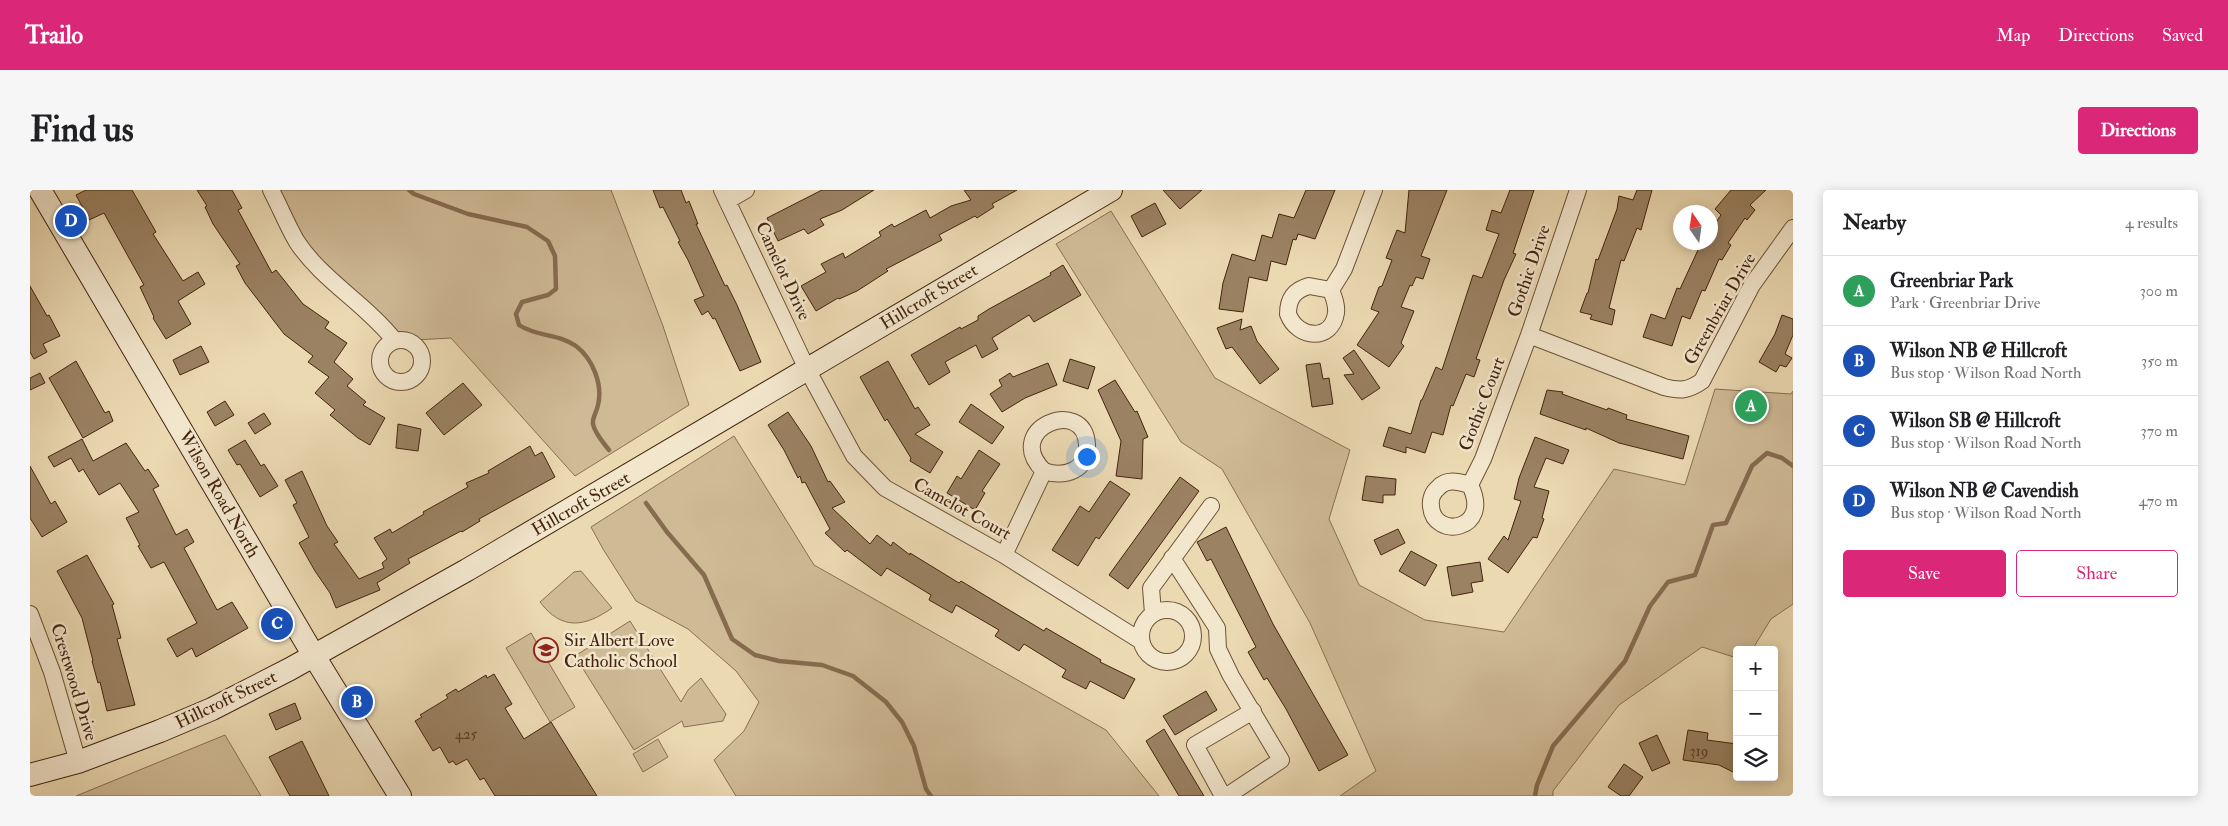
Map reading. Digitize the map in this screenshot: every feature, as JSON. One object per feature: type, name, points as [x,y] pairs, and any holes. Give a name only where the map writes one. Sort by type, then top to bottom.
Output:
[{"type":"street","name":"Wilson Road North","points":[[40,190],[314,656],[400,796]]},
{"type":"street","points":[[271,190],[298,242],[331,280],[366,310],[394,340]]},
{"type":"street","points":[[725,195],[746,190]]},
{"type":"street","name":"Hillcroft Street","points":[[30,775],[78,762],[212,709],[314,656],[468,570],[1111,190]]},
{"type":"street","points":[[1331,290],[1344,269],[1374,190]]},
{"type":"street","name":"Gothic Drive","points":[[1529,335],[1578,190]]},
{"type":"street","name":"Camelot Drive","points":[[725,195],[807,369]]},
{"type":"street","name":"Greenbriar Drive","points":[[1529,335],[1664,387],[1678,391],[1691,388],[1702,381],[1752,285],[1793,228]]},
{"type":"street","name":"Gothic Court","points":[[1470,485],[1483,459],[1529,335]]},
{"type":"street","name":"Camelot Court","points":[[807,369],[854,456],[885,488],[1004,555],[1141,641]]},
{"type":"street","points":[[1004,555],[1044,471]]},
{"type":"street","points":[[1153,613],[1151,588],[1211,506]]},
{"type":"street","points":[[1172,558],[1216,628],[1218,649],[1231,676],[1281,760],[1227,796]]},
{"type":"street","points":[[1167,610],[1181,613],[1190,624],[1193,638],[1191,647],[1185,655],[1177,660],[1159,661],[1150,656],[1144,649],[1141,641],[1143,625],[1153,613],[1167,610]]},
{"type":"street","name":"Crestwood Drive","points":[[30,614],[52,672],[78,762]]},
{"type":"street","points":[[1193,638],[1218,649]]},
{"type":"street","points":[[1223,796],[1195,745],[1253,711]]},
{"type":"shaded area","points":[[271,190],[611,190],[663,326],[689,405],[575,476],[451,338],[395,341],[298,242]]},
{"type":"shaded area","points":[[1111,211],[1215,378],[1350,450],[1329,519],[1359,585],[1425,620],[1504,632],[1614,469],[1685,485],[1715,389],[1791,394],[1793,391],[1793,604],[1771,619],[1754,646],[1733,646],[1733,657],[1702,647],[1619,705],[1553,791],[1553,796],[1340,796],[1376,771],[1310,623],[1222,469],[1181,442],[1056,244]]},
{"type":"shaded area","points":[[734,436],[814,565],[1106,730],[1159,796],[736,796],[714,760],[744,731],[759,702],[736,671],[688,629],[636,601],[591,527]]},
{"type":"shaded area","points":[[581,571],[612,608],[583,622],[565,622],[548,611],[540,602],[574,572]]},
{"type":"shaded area","points":[[630,621],[681,702],[688,690],[701,678],[726,714],[723,721],[684,727],[682,721],[634,750],[575,656]]},
{"type":"shaded area","points":[[531,633],[575,707],[550,722],[506,648]]},
{"type":"shaded area","points":[[225,735],[261,796],[76,796]]},
{"type":"shaded area","points":[[658,739],[668,757],[643,772],[633,754]]},
{"type":"building","points":[[86,190],[132,190],[156,232],[153,234],[183,281],[198,272],[205,284],[178,301],[191,324],[166,339],[153,318],[140,287],[144,285],[104,213],[89,220],[76,195]]},
{"type":"building","points":[[197,190],[232,190],[242,208],[238,210],[272,273],[276,270],[303,304],[329,322],[325,328],[347,343],[334,362],[353,379],[347,386],[366,402],[363,405],[385,418],[370,445],[358,438],[330,415],[335,410],[315,393],[329,377],[308,362],[313,356],[284,334],[245,283],[236,266],[240,264],[213,224],[205,207],[207,206]]},
{"type":"building","points":[[653,190],[681,190],[686,203],[689,201],[698,224],[696,224],[725,286],[727,285],[737,305],[761,362],[740,371],[715,318],[713,319],[708,311],[702,315],[694,300],[704,296],[678,242],[680,241],[663,207],[660,208]]},
{"type":"building","points":[[822,190],[874,190],[842,210],[820,219],[824,225],[808,234],[804,229],[778,241],[767,218]]},
{"type":"building","points":[[964,190],[1017,190],[992,204],[994,207],[977,218],[975,216],[939,235],[942,240],[886,269],[888,271],[857,291],[838,298],[816,311],[801,286],[826,272],[821,264],[843,253],[845,258],[881,236],[879,232],[892,224],[894,227],[926,210],[930,218],[951,206],[971,200]]},
{"type":"building","points":[[1163,190],[1202,190],[1180,209]]},
{"type":"building","points":[[1306,190],[1335,190],[1315,239],[1298,234],[1296,240],[1293,239],[1286,265],[1271,261],[1267,281],[1249,277],[1243,312],[1219,309],[1223,283],[1232,254],[1255,261],[1262,235],[1272,238],[1279,214],[1294,218]]},
{"type":"building","points":[[1409,190],[1447,190],[1421,256],[1430,259],[1423,279],[1416,277],[1412,286],[1410,285],[1401,307],[1414,311],[1401,343],[1404,346],[1389,367],[1357,345],[1379,312],[1371,309],[1392,260],[1386,258],[1397,230],[1405,233]]},
{"type":"building","points":[[1510,190],[1534,190],[1513,253],[1516,254],[1504,280],[1476,359],[1480,360],[1474,377],[1466,374],[1453,406],[1451,405],[1443,435],[1432,432],[1425,453],[1406,447],[1406,453],[1383,446],[1389,427],[1411,434],[1421,400],[1436,367],[1442,370],[1473,275],[1482,278],[1499,234],[1486,230],[1492,210],[1501,213]]},
{"type":"building","points":[[1637,190],[1652,190],[1641,230],[1637,228],[1624,261],[1621,260],[1609,308],[1615,310],[1612,325],[1590,319],[1592,315],[1580,312],[1588,293],[1596,259],[1598,260],[1617,209],[1619,196],[1633,200]]},
{"type":"building","points":[[1731,190],[1766,190],[1750,205],[1755,210],[1747,220],[1745,218],[1728,243],[1731,245],[1722,260],[1719,259],[1705,291],[1702,290],[1690,319],[1682,316],[1672,346],[1643,337],[1651,314],[1665,319],[1677,288],[1680,289],[1698,250],[1718,250],[1718,219],[1721,215],[1718,212],[1718,205]]},
{"type":"building","points":[[1155,203],[1166,224],[1142,237],[1131,216]]},
{"type":"building","points":[[1063,265],[1081,295],[1034,322],[1029,315],[992,338],[998,349],[982,358],[976,345],[945,362],[950,372],[929,385],[911,355],[960,327],[961,329],[978,320],[978,316],[1051,275],[1050,273]]},
{"type":"building","points":[[30,286],[60,336],[43,344],[47,352],[34,359],[30,352]]},
{"type":"building","points":[[1782,315],[1793,319],[1793,335],[1785,354],[1792,358],[1786,367],[1780,365],[1776,372],[1759,362],[1775,334]]},
{"type":"building","points":[[1242,319],[1240,330],[1251,326],[1257,341],[1279,369],[1260,384],[1232,347],[1226,349],[1217,328]]},
{"type":"building","points":[[201,346],[209,362],[180,375],[173,360]]},
{"type":"building","points":[[1354,350],[1380,388],[1362,400],[1344,375],[1354,374],[1343,358]]},
{"type":"building","points":[[1070,359],[1095,367],[1088,389],[1063,381]]},
{"type":"building","points":[[76,361],[105,413],[109,411],[113,421],[83,438],[49,378]]},
{"type":"building","points":[[888,361],[915,409],[918,407],[930,425],[915,434],[943,452],[930,473],[910,461],[911,458],[887,419],[885,421],[860,377]]},
{"type":"building","points":[[1048,363],[1057,385],[1025,398],[1002,412],[990,394],[1002,386],[999,380],[1010,373],[1013,377]]},
{"type":"building","points":[[1320,363],[1323,379],[1329,378],[1333,404],[1312,407],[1306,365]]},
{"type":"building","points":[[40,373],[45,383],[30,390],[30,378]]},
{"type":"building","points":[[1115,380],[1135,412],[1137,411],[1148,437],[1143,439],[1142,479],[1116,476],[1121,441],[1098,390]]},
{"type":"building","points":[[463,383],[482,405],[444,435],[426,413]]},
{"type":"building","points":[[1547,390],[1563,392],[1562,394],[1607,410],[1608,408],[1627,415],[1626,419],[1689,436],[1683,459],[1619,443],[1586,428],[1586,430],[1540,414]]},
{"type":"building","points":[[225,401],[234,415],[215,426],[207,412]]},
{"type":"building","points":[[971,404],[1004,427],[992,444],[959,422]]},
{"type":"building","points":[[788,412],[811,446],[828,482],[830,481],[845,502],[832,508],[870,544],[877,535],[891,546],[893,542],[910,555],[910,553],[959,583],[961,581],[1044,631],[1046,628],[1101,660],[1100,662],[1135,679],[1124,699],[1090,681],[1086,689],[1062,677],[1066,670],[1024,644],[1019,651],[995,636],[999,630],[956,605],[952,613],[929,600],[931,595],[887,568],[881,576],[847,550],[845,552],[825,533],[830,529],[805,482],[802,483],[800,476],[798,478],[784,450],[768,425]]},
{"type":"building","points":[[264,413],[271,424],[255,434],[248,423]]},
{"type":"building","points":[[398,424],[421,429],[418,451],[396,448]]},
{"type":"building","points":[[1535,437],[1569,450],[1563,464],[1546,458],[1534,487],[1549,491],[1542,518],[1544,519],[1537,538],[1533,537],[1508,573],[1488,559],[1504,536],[1508,540],[1521,501],[1514,499],[1519,478]]},
{"type":"building","points":[[82,439],[93,461],[126,443],[145,471],[148,469],[159,486],[153,489],[176,535],[187,529],[194,542],[184,548],[217,610],[232,602],[248,628],[196,657],[192,648],[177,657],[167,639],[197,623],[164,562],[151,568],[138,546],[140,545],[126,518],[139,512],[120,483],[99,495],[83,469],[79,472],[71,458],[54,467],[48,457]]},
{"type":"building","points":[[245,440],[261,466],[264,464],[278,486],[260,497],[240,464],[237,465],[228,450]]},
{"type":"building","points":[[530,446],[535,456],[542,452],[555,477],[479,519],[480,521],[462,532],[408,559],[410,563],[377,583],[380,590],[336,608],[330,593],[299,543],[309,537],[293,505],[297,503],[285,480],[302,471],[327,526],[338,542],[334,544],[359,579],[384,568],[382,563],[387,559],[374,538],[390,529],[392,533],[424,514],[423,512],[468,487],[466,483],[489,473],[488,471]]},
{"type":"building","points":[[979,450],[1000,464],[982,491],[985,493],[975,510],[947,493],[957,476],[961,479]]},
{"type":"building","points":[[30,466],[51,504],[55,501],[67,522],[42,537],[30,518]]},
{"type":"building","points":[[1366,476],[1396,479],[1395,495],[1383,495],[1383,503],[1362,500]]},
{"type":"building","points":[[1180,477],[1199,491],[1128,589],[1109,575]]},
{"type":"building","points":[[1110,481],[1130,494],[1099,539],[1096,537],[1078,566],[1052,550],[1080,506],[1089,512]]},
{"type":"building","points":[[1226,527],[1273,624],[1348,755],[1319,771],[1286,709],[1267,678],[1264,680],[1248,652],[1256,647],[1211,559],[1207,561],[1197,542]]},
{"type":"building","points":[[1398,529],[1405,543],[1381,555],[1374,540]]},
{"type":"building","points":[[1411,551],[1437,565],[1425,586],[1399,571]]},
{"type":"building","points":[[87,555],[114,604],[112,605],[121,638],[117,639],[135,705],[107,711],[100,682],[98,683],[92,661],[82,618],[57,571]]},
{"type":"building","points":[[1480,562],[1483,581],[1471,583],[1473,592],[1452,596],[1447,567]]},
{"type":"building","points":[[494,674],[512,704],[505,708],[524,739],[551,722],[597,796],[495,796],[484,778],[480,780],[467,759],[456,765],[453,761],[449,763],[440,747],[433,751],[415,721],[422,717],[420,715],[448,698],[446,695],[456,689],[458,692],[486,675],[487,678]]},
{"type":"building","points":[[1206,691],[1217,710],[1175,735],[1163,716]]},
{"type":"building","points":[[295,703],[301,719],[276,730],[269,714]]},
{"type":"building","points":[[1164,729],[1204,796],[1179,796],[1146,741]]},
{"type":"building","points":[[1688,730],[1708,733],[1707,740],[1733,743],[1733,772],[1719,765],[1683,760]]},
{"type":"building","points":[[1657,735],[1670,763],[1652,771],[1639,743]]},
{"type":"building","points":[[302,741],[329,796],[290,796],[269,757]]},
{"type":"building","points":[[1624,764],[1643,777],[1629,796],[1621,796],[1608,787]]},
{"type":"waterway","points":[[409,190],[414,194],[468,214],[527,227],[548,241],[555,256],[556,289],[548,295],[522,302],[516,314],[519,325],[533,332],[563,339],[582,351],[592,365],[598,381],[599,397],[593,419],[594,428],[609,450]]},
{"type":"waterway","points":[[1535,796],[1537,785],[1553,746],[1625,661],[1650,606],[1668,582],[1695,575],[1713,525],[1726,523],[1752,466],[1767,453],[1782,458],[1793,466]]},
{"type":"waterway","points":[[646,503],[667,532],[704,575],[732,639],[755,655],[779,661],[822,665],[853,676],[886,702],[902,722],[914,746],[926,789],[931,796]]},
{"type":"place","name":"Wilson NB @ Cavendish","points":[[71,221]]},
{"type":"place","name":"Greenbriar Park","points":[[1751,406]]},
{"type":"place","name":"Wilson SB @ Hillcroft","points":[[277,624]]},
{"type":"place","name":"Sir Albert Love Catholic School","points":[[546,650]]},
{"type":"place","name":"Wilson NB @ Hillcroft","points":[[357,702]]}]
